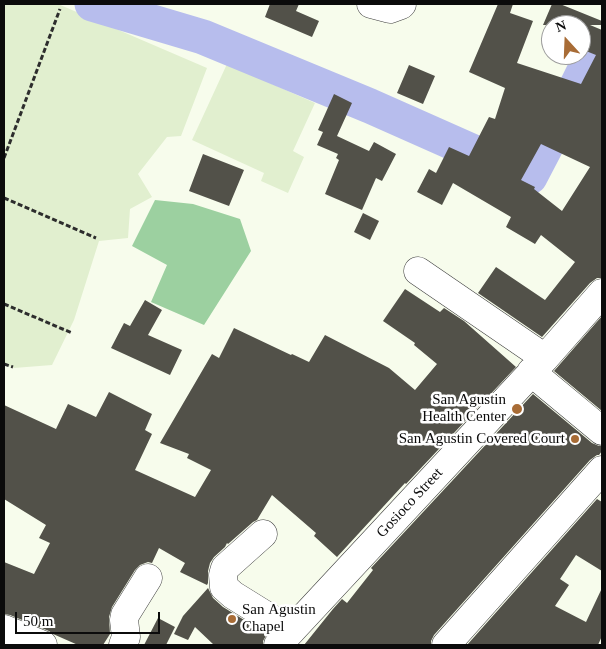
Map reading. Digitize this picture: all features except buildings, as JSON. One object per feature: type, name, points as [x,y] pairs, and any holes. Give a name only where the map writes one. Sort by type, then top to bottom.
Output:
[{"type":"street","points":[[371,4],[390,9],[402,4]]},
{"type":"street","points":[[418,271],[538,365],[602,431]]},
{"type":"street","name":"Gosioco Street","points":[[285,638],[538,365],[602,293]]},
{"type":"street","points":[[446,645],[602,470]]},
{"type":"street","points":[[263,534],[225,568],[224,587],[285,638]]},
{"type":"street","points":[[123,645],[126,637],[124,620],[148,578]]},
{"type":"street","points":[[4,629],[43,645]]},
{"type":"path","points":[[4,158],[60,9]]},
{"type":"path","points":[[4,198],[96,238]]},
{"type":"path","points":[[4,304],[72,333]]},
{"type":"path","points":[[4,364],[13,367]]},
{"type":"green space","points":[[4,4],[58,4],[207,68],[181,136],[167,137],[138,174],[152,197],[130,209],[128,238],[99,241],[74,320],[52,365],[14,368],[4,364]]},
{"type":"green space","points":[[227,64],[315,103],[293,151],[304,157],[288,193],[261,181],[264,173],[192,140]]},
{"type":"green space","points":[[155,200],[193,204],[240,219],[251,251],[204,325],[151,302],[167,265],[132,246]]},
{"type":"waterway","points":[[92,4],[203,37],[370,106],[530,177],[588,63],[602,52]]},
{"type":"place","name":"San Agustin Health Center","points":[[517,409]]},
{"type":"place","name":"San Agustin Covered Court","points":[[575,439]]},
{"type":"place","name":"San Agustin Chapel","points":[[232,619]]}]
